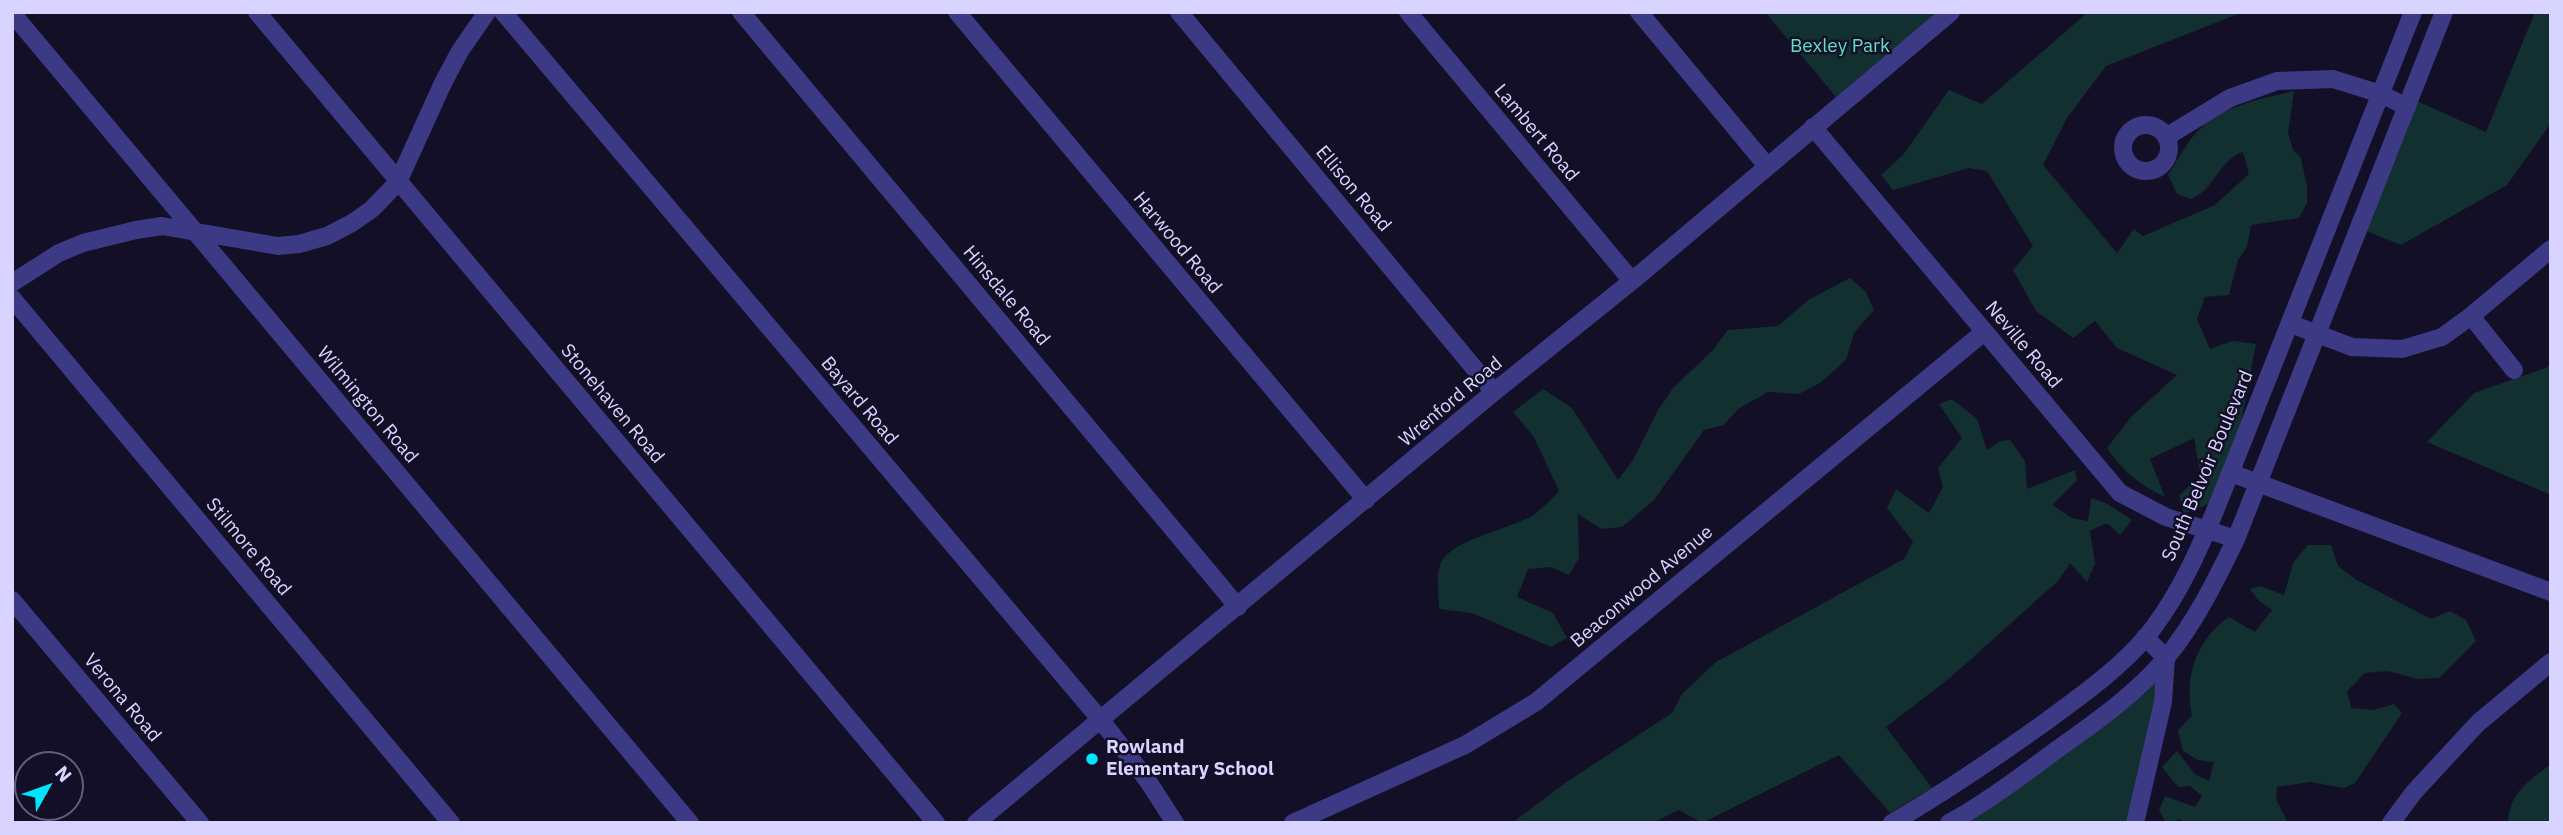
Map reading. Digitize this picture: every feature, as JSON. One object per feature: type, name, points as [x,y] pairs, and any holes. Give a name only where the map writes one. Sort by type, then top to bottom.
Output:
[{"type":"street","name":"Stonehaven Road","points":[[257,12],[936,823]]},
{"type":"street","points":[[12,283],[59,253],[93,240],[162,226],[278,246],[299,244],[327,236],[352,223],[372,209],[398,182],[443,83],[460,51],[487,12]]},
{"type":"street","name":"Bayard Road","points":[[502,12],[1100,719],[1148,781],[1175,823]]},
{"type":"street","name":"Hinsdale Road","points":[[741,12],[1238,607]]},
{"type":"street","name":"Harwood Road","points":[[957,12],[1366,500]]},
{"type":"street","name":"Ellison Road","points":[[1179,12],[1494,392]]},
{"type":"street","name":"Lambert Road","points":[[1408,12],[1632,281]]},
{"type":"street","points":[[1639,12],[1767,166]]},
{"type":"street","name":"Wrenford Road","points":[[976,823],[1494,392],[1632,281],[1951,12]]},
{"type":"street","name":"South Belvoir Boulevard","points":[[1892,823],[1986,764],[2076,700],[2146,637],[2174,595],[2231,473],[2413,12]]},
{"type":"street","points":[[1950,823],[1982,804],[2091,725],[2131,692],[2166,658],[2211,591],[2236,539],[2444,12]]},
{"type":"street","name":"Wilmington Road","points":[[12,13],[690,823]]},
{"type":"street","points":[[2166,137],[2230,98],[2277,81],[2333,79],[2381,94],[2407,107]]},
{"type":"street","name":"Neville Road","points":[[1813,127],[2120,493],[2166,517],[2236,539]]},
{"type":"street","points":[[2291,324],[2351,347],[2402,349],[2442,337],[2551,249]]},
{"type":"street","name":"Stilmore Road","points":[[12,298],[451,823]]},
{"type":"street","points":[[2471,316],[2514,370]]},
{"type":"street","name":"Beaconwood Avenue","points":[[1293,823],[1465,745],[1536,702],[1984,332]]},
{"type":"street","points":[[2231,473],[2551,592]]},
{"type":"street","name":"Verona Road","points":[[12,600],[200,823]]},
{"type":"street","points":[[2136,823],[2162,702],[2166,658],[2146,637]]},
{"type":"street","points":[[2391,823],[2414,792],[2478,723],[2551,663]]},
{"type":"green space","name":"Bexley Park","points":[[1765,12],[1937,12],[1836,97]]},
{"type":"green space","points":[[2088,12],[2243,12],[2106,66],[2067,118],[2043,165],[2117,253],[2134,229],[2143,236],[2215,205],[2249,174],[2243,152],[2228,161],[2199,195],[2191,199],[2177,194],[2168,175],[2188,143],[2203,126],[2234,108],[2294,91],[2288,133],[2293,150],[2301,158],[2307,186],[2307,203],[2299,218],[2251,225],[2247,247],[2238,260],[2229,295],[2205,297],[2197,319],[2210,349],[2232,341],[2256,344],[2240,428],[2211,503],[2184,514],[2179,496],[2201,479],[2194,438],[2150,459],[2165,497],[2133,477],[2107,448],[2131,417],[2177,375],[2117,348],[2095,321],[2073,338],[2036,311],[2013,270],[2033,246],[1987,171],[1969,168],[1893,190],[1881,175],[1903,155],[1949,90],[1982,104]]},
{"type":"green space","points":[[2535,12],[2551,12],[2551,123],[2507,185],[2401,245],[2359,228],[2410,98],[2486,132]]},
{"type":"green space","points":[[1850,278],[1866,292],[1874,310],[1854,333],[1846,360],[1820,383],[1799,394],[1768,392],[1738,409],[1724,425],[1704,430],[1654,500],[1622,527],[1602,529],[1578,514],[1579,558],[1569,575],[1551,567],[1528,569],[1517,597],[1553,613],[1567,638],[1551,647],[1472,613],[1439,609],[1439,570],[1445,556],[1468,542],[1535,514],[1559,491],[1534,437],[1513,412],[1543,389],[1572,408],[1618,480],[1633,460],[1658,410],[1673,388],[1712,351],[1728,330],[1778,326],[1808,300]]},
{"type":"green space","points":[[2551,366],[2551,495],[2427,442],[2474,393]]},
{"type":"green space","points":[[1952,399],[1977,419],[1987,450],[2001,441],[2010,440],[2025,461],[2027,489],[2075,470],[2077,480],[2052,505],[2072,518],[2088,521],[2091,498],[2106,503],[2132,520],[2120,535],[2107,523],[2090,531],[2095,564],[2087,582],[2070,563],[2059,580],[1951,677],[1886,727],[1932,788],[1890,813],[1839,755],[1702,823],[1679,810],[1652,823],[1512,823],[1565,783],[1672,713],[1682,694],[1716,662],[1904,559],[1913,542],[1887,508],[1896,489],[1929,513],[1943,487],[1938,468],[1962,438],[1939,404]]},
{"type":"green space","points":[[2308,545],[2331,545],[2338,566],[2355,579],[2431,619],[2450,611],[2466,620],[2476,641],[2439,678],[2417,679],[2388,671],[2365,673],[2347,691],[2351,708],[2374,710],[2394,704],[2402,713],[2355,783],[2344,788],[2310,782],[2277,787],[2276,799],[2288,823],[2185,823],[2180,819],[2166,823],[2159,810],[2165,796],[2195,807],[2202,796],[2190,786],[2178,787],[2162,767],[2177,751],[2195,774],[2209,781],[2214,762],[2198,760],[2183,751],[2178,731],[2192,715],[2191,674],[2201,648],[2208,636],[2229,617],[2255,632],[2272,610],[2258,600],[2250,589],[2260,586],[2284,595],[2293,563]]},
{"type":"green space","points":[[2166,658],[2135,823],[1949,823]]},
{"type":"green space","points":[[2551,764],[2551,823],[2508,823],[2516,795]]},
{"type":"place","name":"Rowland Elementary School","points":[[1092,759]]}]
